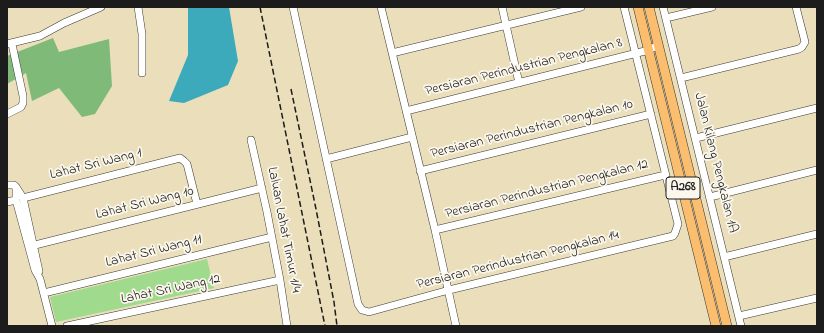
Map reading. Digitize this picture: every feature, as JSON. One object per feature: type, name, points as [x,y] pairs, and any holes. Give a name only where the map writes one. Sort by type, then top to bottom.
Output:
[{"type":"main road","name":"A268","points":[[638,7],[716,326]]},
{"type":"main road","name":"A268","points":[[649,7],[728,326]]},
{"type":"main road","points":[[701,263],[711,260]]},
{"type":"street","points":[[7,114],[20,107],[23,103],[23,96],[9,44],[40,36],[64,23],[101,7]]},
{"type":"street","points":[[138,7],[142,34],[142,73]]},
{"type":"street","points":[[293,7],[326,159],[412,137]]},
{"type":"street","points":[[381,7],[435,230],[456,326]]},
{"type":"street","points":[[502,7],[520,83]]},
{"type":"street","points":[[392,53],[581,7]]},
{"type":"street","points":[[624,7],[665,175]]},
{"type":"street","name":"Jalan Kilang Pengkalan 1A","points":[[663,7],[741,326]]},
{"type":"street","points":[[666,18],[712,7]]},
{"type":"street","points":[[681,78],[802,47],[805,42],[796,7]]},
{"type":"street","name":"Persiaran Perindustrian Pengkalan 8","points":[[406,111],[635,54],[649,50],[658,45]]},
{"type":"street","points":[[696,138],[817,108]]},
{"type":"street","name":"Persiaran Perindustrian Pengkalan 10","points":[[420,171],[650,114]]},
{"type":"street","name":"Laluan Lahat Timur 1/4","points":[[251,140],[272,237],[287,326]]},
{"type":"street","name":"Lahat Sri Wang 1","points":[[7,202],[176,158],[183,160],[187,164],[197,204]]},
{"type":"street","name":"Persiaran Perindustrian Pengkalan 14","points":[[326,159],[358,304],[362,310],[369,312],[449,290],[673,236],[677,231],[678,224],[665,175]]},
{"type":"street","points":[[710,197],[817,170]]},
{"type":"street","name":"Persiaran Perindustrian Pengkalan 12","points":[[435,230],[665,175]]},
{"type":"street","points":[[7,185],[14,185],[16,187],[35,245],[40,279],[52,326]]},
{"type":"street","name":"Lahat Sri Wang 10","points":[[35,245],[262,188]]},
{"type":"street","points":[[20,199],[35,270],[40,279]]},
{"type":"street","points":[[724,257],[817,234]]},
{"type":"street","name":"Lahat Sri Wang 11","points":[[44,293],[272,237]]},
{"type":"street","name":"Lahat Sri Wang 12","points":[[67,326],[280,280]]},
{"type":"street","points":[[722,302],[734,298]]},
{"type":"street","points":[[739,316],[817,298]]},
{"type":"green space","points":[[53,38],[59,52],[109,39],[112,86],[95,114],[82,117],[59,88],[32,101],[26,73],[7,84],[7,56]]},
{"type":"green space","points":[[207,259],[214,288],[56,322],[50,297]]},
{"type":"water","points":[[188,7],[229,7],[238,61],[228,85],[184,103],[169,101],[188,55]]},
{"type":"railway","points":[[260,7],[325,326]]},
{"type":"railway","points":[[291,89],[316,209],[334,302],[337,326]]}]
